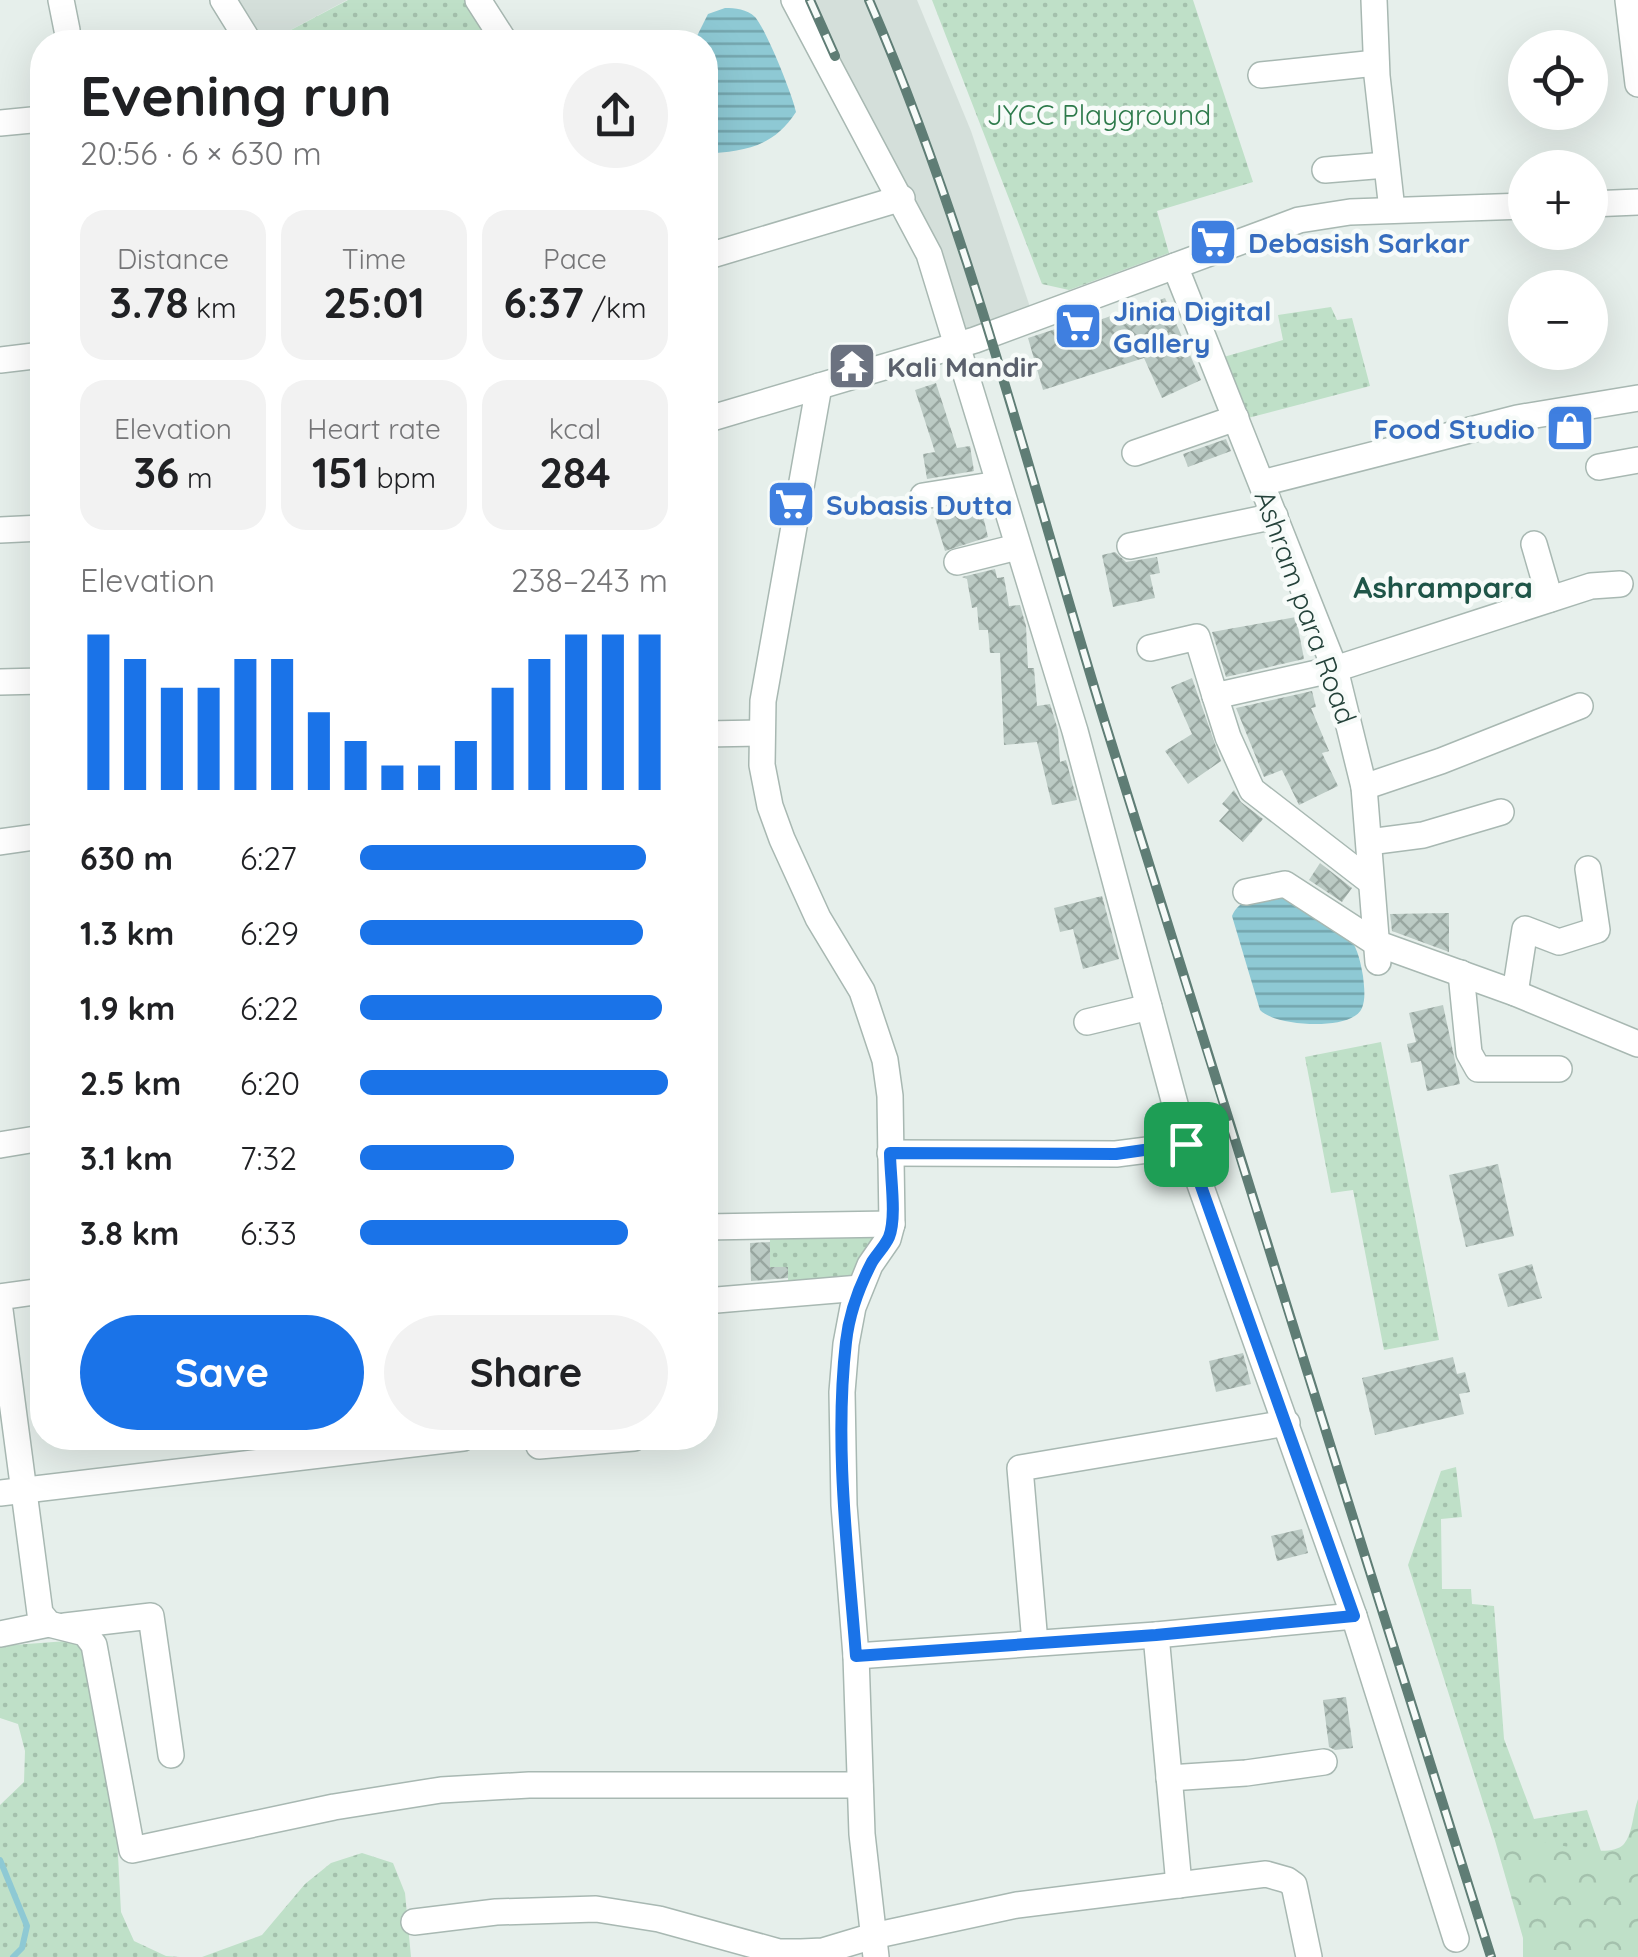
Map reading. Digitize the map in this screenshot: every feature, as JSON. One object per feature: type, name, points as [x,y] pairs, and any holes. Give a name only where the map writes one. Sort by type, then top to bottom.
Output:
[{"type":"street","points":[[61,0],[67,30]]},
{"type":"street","points":[[223,0],[242,30]]},
{"type":"street","points":[[478,0],[497,30]]},
{"type":"street","points":[[794,0],[929,254],[1075,731],[1186,1144],[1354,1616],[1456,1939]]},
{"type":"street","points":[[1374,0],[1376,64],[1392,210]]},
{"type":"street","points":[[1628,0],[1638,84]]},
{"type":"street","points":[[1261,75],[1376,64]]},
{"type":"street","points":[[0,123],[30,120]]},
{"type":"street","points":[[1325,170],[1386,165]]},
{"type":"street","points":[[718,253],[902,198]]},
{"type":"street","points":[[1608,203],[1638,202]]},
{"type":"street","points":[[718,416],[1001,331],[1300,220],[1324,214],[1508,207]]},
{"type":"street","name":"Ashram para Road","points":[[1176,266],[1335,669],[1364,786],[1377,952]]},
{"type":"street","points":[[0,360],[30,356]]},
{"type":"street","points":[[819,386],[763,702],[762,765],[782,839],[818,918],[862,991],[876,1028],[890,1096],[892,1224],[888,1239],[870,1265],[848,1325],[842,1392],[844,1505],[856,1656],[863,1850],[875,1946]]},
{"type":"street","points":[[1262,483],[1517,418],[1638,398]]},
{"type":"street","points":[[1135,453],[1236,418]]},
{"type":"street","points":[[1599,467],[1638,460]]},
{"type":"street","points":[[923,496],[998,484]]},
{"type":"street","points":[[1130,546],[1275,516]]},
{"type":"street","points":[[0,530],[30,529]]},
{"type":"street","points":[[1534,544],[1550,599]]},
{"type":"street","points":[[957,562],[1018,546]]},
{"type":"street","points":[[1215,696],[1335,669],[1591,586],[1620,584]]},
{"type":"street","points":[[1150,648],[1197,638],[1228,737],[1252,790],[1372,882]]},
{"type":"street","points":[[0,682],[30,681]]},
{"type":"street","points":[[1364,786],[1442,761],[1580,706]]},
{"type":"street","points":[[718,734],[762,733]]},
{"type":"street","points":[[1368,842],[1441,831],[1501,812]]},
{"type":"street","points":[[0,842],[30,838]]},
{"type":"street","points":[[1515,993],[1526,929],[1560,942],[1598,930],[1588,869]]},
{"type":"street","points":[[1246,892],[1284,884],[1377,952],[1461,973],[1638,1044]]},
{"type":"street","points":[[1461,973],[1469,1053],[1478,1069],[1560,1069]]},
{"type":"street","points":[[1087,1022],[1149,1007]]},
{"type":"street","points":[[0,1145],[30,1140]]},
{"type":"street","points":[[890,1153],[1116,1154],[1186,1144]]},
{"type":"street","points":[[718,1227],[892,1224]]},
{"type":"street","points":[[718,1301],[860,1288]]},
{"type":"street","points":[[0,1297],[30,1293]]},
{"type":"street","points":[[0,1310],[11,1492],[40,1613],[54,1626],[85,1633],[96,1649],[132,1850],[334,1806],[440,1790],[529,1785],[860,1786]]},
{"type":"street","points":[[1035,1643],[1020,1468],[1288,1423]]},
{"type":"street","points":[[11,1492],[363,1450]]},
{"type":"street","points":[[0,1634],[151,1616],[172,1755]]},
{"type":"street","points":[[856,1656],[1156,1635],[1354,1616]]},
{"type":"street","points":[[1156,1635],[1178,1885]]},
{"type":"street","points":[[1169,1778],[1324,1762]]},
{"type":"street","points":[[414,1922],[496,1912],[596,1909],[659,1919],[779,1952],[822,1950],[875,1946],[1017,1905],[1266,1874],[1287,1880],[1297,1893],[1309,1957]]},
{"type":"shaded area","points":[[233,0],[347,0],[291,30],[249,30]]},
{"type":"shaded area","points":[[801,0],[917,0],[971,131],[1033,316],[962,340]]},
{"type":"green space","points":[[348,0],[473,0],[493,30],[291,30]]},
{"type":"green space","name":"JYCC Playground","points":[[932,0],[1193,0],[1253,182],[1157,211],[1169,253],[1069,290],[1042,284]]},
{"type":"green space","points":[[1331,307],[1337,320],[1352,318],[1370,386],[1248,418],[1220,358],[1283,340],[1278,315]]},
{"type":"green space","points":[[1381,1042],[1439,1340],[1384,1350],[1353,1190],[1331,1193],[1305,1057]]},
{"type":"green space","points":[[874,1235],[861,1279],[788,1282],[788,1268],[770,1267],[770,1236]]},
{"type":"green space","points":[[1456,1467],[1462,1517],[1441,1519],[1442,1589],[1471,1589],[1472,1604],[1494,1606],[1504,1739],[1534,1819],[1587,1810],[1602,1854],[1494,1837],[1408,1565],[1441,1471]]},
{"type":"green space","points":[[67,1641],[88,1653],[115,1798],[121,1912],[134,1941],[166,1956],[180,1957],[0,1957],[0,1805],[24,1782],[25,1751],[18,1724],[0,1718],[0,1646]]},
{"type":"green space","points":[[1638,1799],[1638,1957],[1523,1957],[1523,1938],[1494,1837],[1600,1851],[1614,1849],[1627,1839]]},
{"type":"green space","points":[[362,1853],[393,1863],[405,1893],[411,1957],[202,1957],[262,1935],[305,1884],[331,1863]]},
{"type":"water","points":[[725,8],[755,17],[796,112],[777,133],[744,149],[718,152],[718,30],[700,30],[708,14]]},
{"type":"water","points":[[1284,896],[1335,927],[1353,943],[1364,992],[1362,1008],[1355,1016],[1329,1023],[1296,1023],[1260,1010],[1232,916],[1247,901]]},
{"type":"building","points":[[1165,298],[1201,380],[1162,398],[1144,358],[1043,390],[1028,338],[1092,317],[1094,322],[1119,313],[1120,316]]},
{"type":"building","points":[[936,383],[957,448],[970,446],[974,471],[927,479],[923,454],[935,452],[915,390]]},
{"type":"building","points":[[1226,439],[1231,451],[1188,467],[1183,454]]},
{"type":"building","points":[[980,503],[988,537],[945,551],[933,511]]},
{"type":"building","points":[[1115,552],[1126,562],[1157,557],[1160,573],[1150,575],[1155,598],[1113,607],[1102,555]]},
{"type":"building","points":[[995,569],[997,578],[1004,577],[1009,606],[1020,605],[1026,626],[1028,668],[1034,668],[1037,706],[1050,704],[1058,730],[1060,762],[1066,760],[1077,800],[1052,805],[1037,742],[1004,745],[1000,653],[990,653],[988,630],[979,630],[977,607],[972,608],[967,579],[962,577]]},
{"type":"building","points":[[1296,617],[1304,659],[1226,677],[1212,632]]},
{"type":"building","points":[[1192,678],[1221,761],[1188,784],[1165,751],[1192,734],[1171,687]]},
{"type":"building","points":[[1312,691],[1316,707],[1311,708],[1329,751],[1322,753],[1338,786],[1299,805],[1282,770],[1264,777],[1236,708]]},
{"type":"building","points":[[1234,790],[1241,802],[1263,819],[1243,842],[1219,821],[1229,810],[1222,804]]},
{"type":"building","points":[[1320,863],[1352,888],[1342,902],[1309,880]]},
{"type":"building","points":[[1102,896],[1119,959],[1083,969],[1073,929],[1060,932],[1054,908]]},
{"type":"building","points":[[1449,913],[1449,952],[1392,931],[1390,914]]},
{"type":"building","points":[[1443,1005],[1460,1084],[1427,1091],[1421,1061],[1411,1063],[1407,1044],[1416,1042],[1409,1013]]},
{"type":"building","points":[[1498,1164],[1514,1236],[1466,1247],[1449,1175]]},
{"type":"building","points":[[770,1242],[770,1267],[788,1267],[788,1278],[751,1281],[750,1243]]},
{"type":"building","points":[[1532,1264],[1542,1298],[1508,1307],[1498,1274]]},
{"type":"building","points":[[1243,1353],[1251,1384],[1216,1392],[1209,1361]]},
{"type":"building","points":[[1453,1357],[1457,1374],[1465,1372],[1470,1392],[1459,1394],[1464,1414],[1375,1435],[1362,1378]]},
{"type":"building","points":[[1302,1529],[1308,1553],[1277,1561],[1271,1536]]},
{"type":"building","points":[[1346,1697],[1353,1748],[1335,1750],[1329,1747],[1323,1700]]},
{"type":"waterway","points":[[0,1860],[27,1926],[22,1948],[13,1957]]},
{"type":"railway","points":[[810,0],[835,56]]},
{"type":"railway","points":[[869,0],[969,268],[1106,726],[1491,1957]]},
{"type":"place","name":"Debasish Sarkar","points":[[1213,242]]},
{"type":"place","name":"Jinia Digital Gallery","points":[[1078,326]]},
{"type":"place","name":"Kali Mandir","points":[[852,366]]},
{"type":"place","name":"Food Studio","points":[[1570,428]]},
{"type":"place","name":"Subasis Dutta","points":[[791,504]]},
{"type":"district","name":"Ashrampara","points":[[1443,587]]},
{"type":"route","points":[[1186,1144],[1354,1616],[1156,1635],[856,1656],[844,1505],[842,1392],[853,1307],[892,1224],[890,1153],[1116,1154],[1186,1144]]}]
